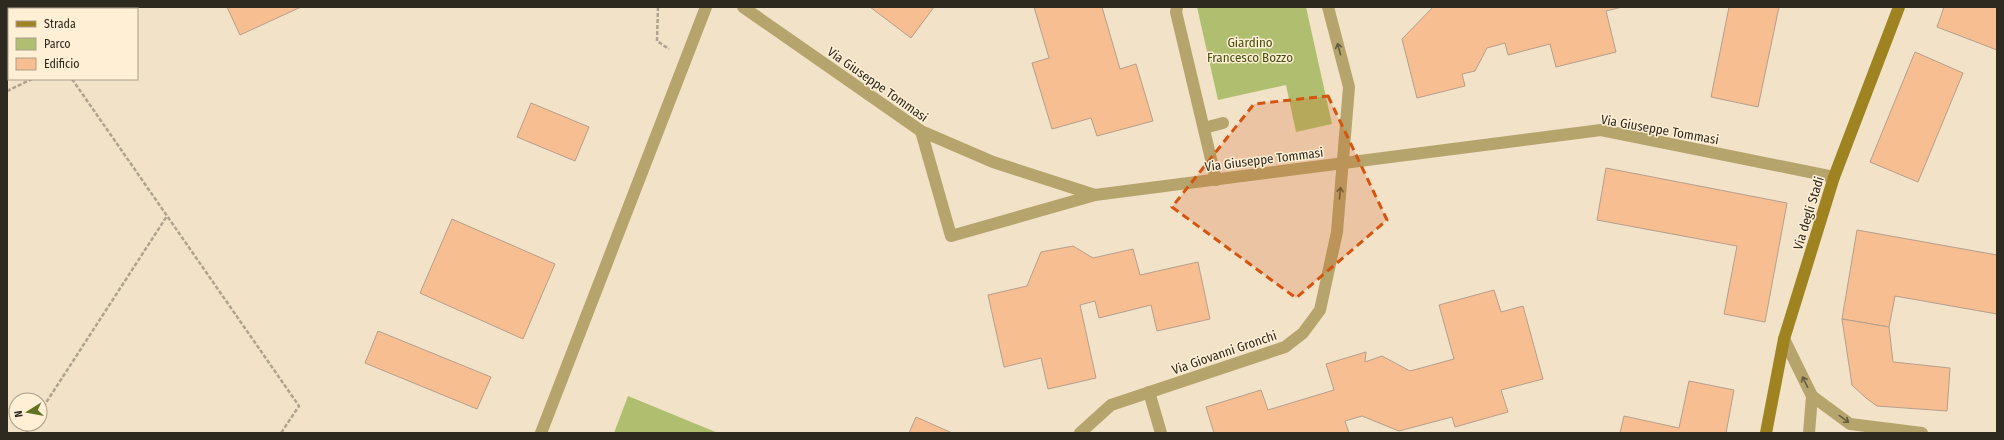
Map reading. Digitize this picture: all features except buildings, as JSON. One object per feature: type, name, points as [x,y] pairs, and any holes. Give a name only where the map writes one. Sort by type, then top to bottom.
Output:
[{"type":"street","points":[[542,433],[706,7]]},
{"type":"street","name":"Via Giuseppe Tommasi","points":[[743,7],[921,131],[993,162],[1095,195],[1601,130],[1834,177]]},
{"type":"street","points":[[1177,7],[1176,12],[1216,180]]},
{"type":"street","name":"Via Giovanni Gronchi","points":[[1080,433],[1111,405],[1285,347],[1303,333],[1320,310],[1337,232],[1349,87],[1328,7]]},
{"type":"street","name":"Via degli Stadi","points":[[1766,433],[1784,339],[1834,177],[1899,7]]},
{"type":"street","points":[[1204,128],[1223,123]]},
{"type":"street","points":[[921,131],[950,236],[1095,195]]},
{"type":"street","points":[[1784,339],[1812,396],[1850,424],[1922,433]]},
{"type":"street","points":[[1149,392],[1161,433]]},
{"type":"street","points":[[1810,433],[1812,396]]},
{"type":"path","points":[[658,7],[657,41],[686,59]]},
{"type":"path","points":[[7,91],[30,80]]},
{"type":"path","points":[[73,80],[299,406],[281,433]]},
{"type":"path","points":[[48,400],[167,216]]},
{"type":"highlighted area","points":[[1328,96],[1387,220],[1296,298],[1172,207],[1254,104]]},
{"type":"green space","name":"Giardino Francesco Bozzo","points":[[1197,7],[1306,7],[1332,124],[1296,132],[1286,85],[1218,100]]},
{"type":"green space","points":[[628,396],[718,433],[614,433]]}]
